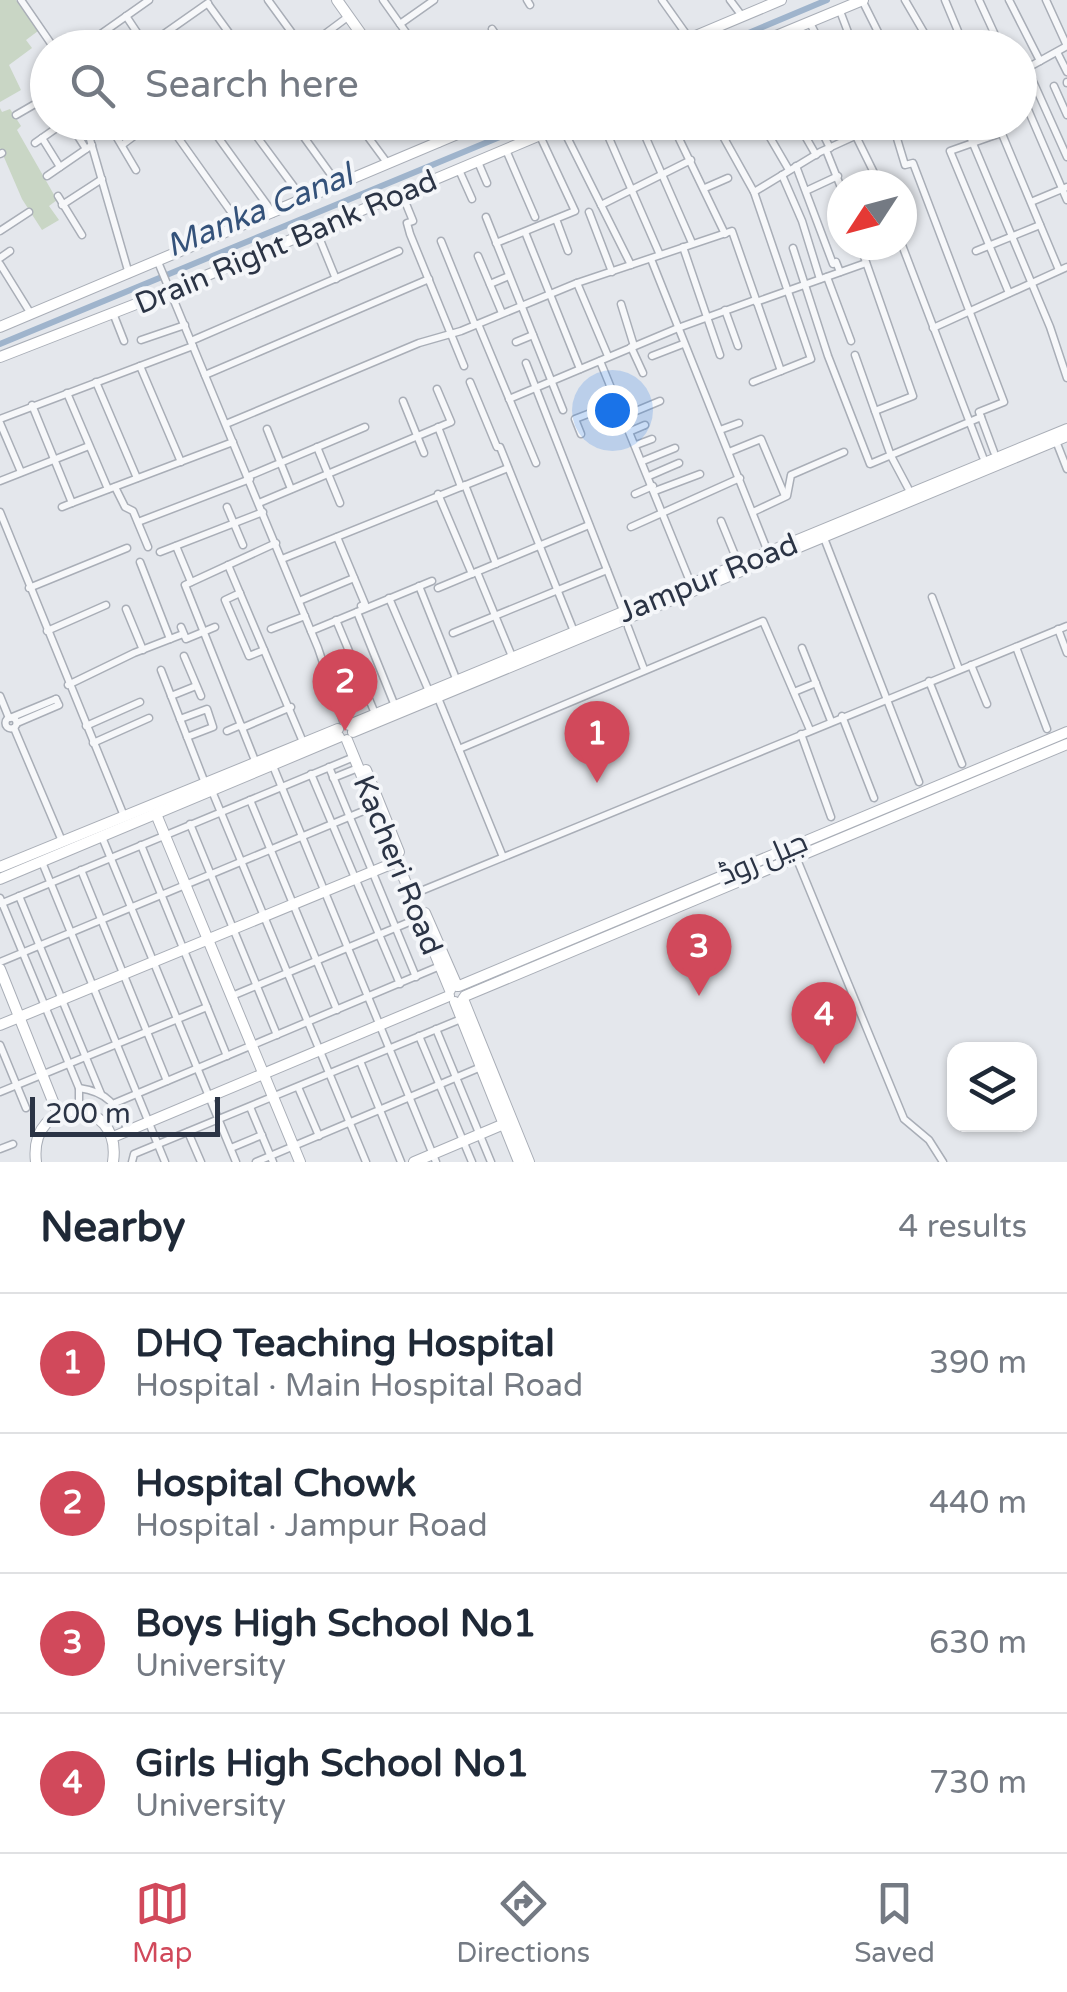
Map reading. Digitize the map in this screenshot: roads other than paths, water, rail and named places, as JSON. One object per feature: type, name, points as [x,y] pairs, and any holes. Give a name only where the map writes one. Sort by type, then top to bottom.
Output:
[{"type":"main road","points":[[337,0],[359,30]]},
{"type":"main road","points":[[708,30],[781,0]]},
{"type":"main road","points":[[792,29],[863,0]]},
{"type":"main road","points":[[0,327],[129,274],[161,267],[241,227],[442,140]]},
{"type":"main road","name":"Drain Right Bank Road","points":[[0,357],[530,140]]},
{"type":"main road","name":"Jampur Road","points":[[0,879],[156,814],[303,743],[346,732],[396,706],[434,695],[457,681],[1067,429]]},
{"type":"main road","name":"Jampur Road","points":[[0,868],[124,816],[272,764],[1062,439]]},
{"type":"main road","name":"Kacheri Road","points":[[346,732],[440,966],[457,994],[461,1019],[519,1162]]},
{"type":"main road","name":"Kacheri Road","points":[[346,732],[529,1162]]},
{"type":"main road","name":"جیل روڈ","points":[[112,1137],[457,994],[1067,732]]},
{"type":"main road","name":"جیل روڈ","points":[[793,851],[1067,744]]},
{"type":"main road","points":[[156,814],[300,1162]]},
{"type":"main road","points":[[0,1025],[396,862]]},
{"type":"main road","points":[[0,969],[58,1114]]},
{"type":"main road","points":[[36,1162],[34,1148],[46,1122],[58,1114],[79,1111],[96,1116],[112,1137],[113,1162]]},
{"type":"main road","points":[[414,1162],[434,1158],[504,1124]]},
{"type":"street","points":[[21,0],[42,30]]},
{"type":"street","points":[[106,30],[149,0]]},
{"type":"street","points":[[268,0],[290,30]]},
{"type":"street","points":[[383,0],[404,30]]},
{"type":"street","points":[[662,0],[683,30]]},
{"type":"street","points":[[730,0],[742,16]]},
{"type":"street","points":[[863,0],[877,30]]},
{"type":"street","points":[[906,0],[923,30]]},
{"type":"street","points":[[945,0],[958,30]]},
{"type":"street","points":[[979,0],[993,30]]},
{"type":"street","points":[[1009,0],[1024,30]]},
{"type":"street","points":[[1037,63],[1067,46],[1046,0]]},
{"type":"street","points":[[400,24],[430,1]]},
{"type":"street","points":[[168,30],[207,2],[227,30]]},
{"type":"street","points":[[840,10],[847,30]]},
{"type":"street","points":[[126,16],[135,30]]},
{"type":"street","points":[[329,30],[349,16]]},
{"type":"street","points":[[810,22],[814,30]]},
{"type":"street","points":[[1057,52],[1067,72]]},
{"type":"street","points":[[1037,55],[1040,61]]},
{"type":"street","points":[[1054,86],[1067,115]]},
{"type":"street","points":[[1037,98],[1067,157]]},
{"type":"street","points":[[16,115],[30,107]]},
{"type":"street","points":[[1037,128],[1067,200]]},
{"type":"street","points":[[39,140],[60,167]]},
{"type":"street","points":[[83,140],[102,178],[129,274]]},
{"type":"street","points":[[89,140],[89,147]]},
{"type":"street","points":[[119,140],[136,170]]},
{"type":"street","points":[[122,145],[129,140]]},
{"type":"street","points":[[179,140],[241,227]]},
{"type":"street","points":[[220,140],[274,213]]},
{"type":"street","points":[[259,140],[304,200]]},
{"type":"street","points":[[307,140],[338,184]]},
{"type":"street","points":[[371,140],[388,164]]},
{"type":"street","points":[[496,243],[575,211],[542,140]]},
{"type":"street","points":[[573,140],[631,266]]},
{"type":"street","points":[[610,140],[660,255]]},
{"type":"street","points":[[647,140],[692,244]]},
{"type":"street","points":[[681,140],[726,234]]},
{"type":"street","points":[[725,140],[754,192],[811,359],[753,382]]},
{"type":"street","points":[[771,140],[789,170],[808,190],[833,264],[836,262],[840,272]]},
{"type":"street","points":[[807,140],[816,155]]},
{"type":"street","points":[[824,140],[836,170]]},
{"type":"street","points":[[754,192],[847,140]]},
{"type":"street","points":[[857,140],[872,170]]},
{"type":"street","points":[[898,140],[906,166],[914,162],[1004,402],[979,412],[994,452]]},
{"type":"street","points":[[972,140],[1050,326],[1067,378]]},
{"type":"street","points":[[982,140],[950,151],[1009,293]]},
{"type":"street","points":[[932,328],[1063,268],[1005,140]]},
{"type":"street","points":[[47,176],[89,147]]},
{"type":"street","points":[[506,150],[535,217]]},
{"type":"street","points":[[601,206],[691,160]]},
{"type":"street","points":[[478,162],[487,183]]},
{"type":"street","points":[[459,170],[472,200]]},
{"type":"street","points":[[789,170],[802,221],[851,342]]},
{"type":"street","points":[[62,206],[102,178]]},
{"type":"street","points":[[705,188],[728,178]]},
{"type":"street","points":[[808,190],[827,181]]},
{"type":"street","points":[[1031,202],[1064,188]]},
{"type":"street","points":[[402,194],[413,221],[407,223],[464,366]]},
{"type":"street","points":[[58,196],[82,235]]},
{"type":"street","points":[[0,231],[29,212]]},
{"type":"street","points":[[589,212],[612,272]]},
{"type":"street","points":[[486,218],[563,410]]},
{"type":"street","points":[[556,219],[568,250]]},
{"type":"street","points":[[976,251],[1040,224]]},
{"type":"street","points":[[316,230],[336,279]]},
{"type":"street","points":[[524,232],[580,369]]},
{"type":"street","points":[[226,424],[419,343],[577,283],[732,232],[780,371]]},
{"type":"street","points":[[441,241],[536,463]]},
{"type":"street","points":[[682,247],[720,355]]},
{"type":"street","points":[[792,248],[870,464],[980,417]]},
{"type":"street","points":[[21,472],[0,421],[192,344],[399,251]]},
{"type":"street","points":[[10,252],[0,261],[32,314]]},
{"type":"street","points":[[478,256],[502,313]]},
{"type":"street","points":[[651,259],[769,553]]},
{"type":"street","points":[[865,260],[913,396],[875,411]]},
{"type":"street","points":[[907,260],[983,457]]},
{"type":"street","points":[[509,399],[707,316],[866,263]]},
{"type":"street","points":[[161,267],[276,543],[346,732]]},
{"type":"street","points":[[490,284],[509,276]]},
{"type":"street","points":[[205,375],[428,279]]},
{"type":"street","points":[[577,283],[618,402],[689,579]]},
{"type":"street","points":[[620,304],[643,374]]},
{"type":"street","points":[[725,310],[738,346]]},
{"type":"street","points":[[112,313],[124,341]]},
{"type":"street","points":[[142,340],[184,325]]},
{"type":"street","points":[[516,342],[533,335]]},
{"type":"street","points":[[652,356],[682,344]]},
{"type":"street","points":[[854,355],[891,456],[908,488]]},
{"type":"street","points":[[526,363],[622,608]]},
{"type":"street","points":[[140,366],[181,462]]},
{"type":"street","points":[[96,382],[136,478]]},
{"type":"street","points":[[470,382],[573,629]]},
{"type":"street","points":[[259,503],[451,422],[438,389]]},
{"type":"street","points":[[67,393],[111,488],[124,507],[133,511],[148,547]]},
{"type":"street","points":[[403,400],[424,452]]},
{"type":"street","points":[[582,434],[575,419],[618,402]]},
{"type":"street","points":[[624,416],[660,402]]},
{"type":"street","points":[[32,405],[72,503]]},
{"type":"street","points":[[720,430],[739,422]]},
{"type":"street","points":[[630,431],[645,425]]},
{"type":"street","points":[[138,522],[365,427]]},
{"type":"street","points":[[438,428],[496,564]]},
{"type":"street","points":[[268,429],[291,489]]},
{"type":"street","points":[[636,445],[652,438]]},
{"type":"street","points":[[729,452],[761,439],[786,497]]},
{"type":"street","points":[[1062,439],[1067,468]]},
{"type":"street","points":[[62,507],[234,442]]},
{"type":"street","points":[[0,481],[89,446]]},
{"type":"street","points":[[318,447],[340,503]]},
{"type":"street","points":[[643,462],[676,448]]},
{"type":"street","points":[[786,497],[791,475],[844,452]]},
{"type":"street","points":[[649,476],[679,464]]},
{"type":"street","points":[[282,560],[508,468]]},
{"type":"street","points":[[635,494],[700,474]]},
{"type":"street","points":[[631,527],[740,478]]},
{"type":"street","points":[[438,494],[511,654]]},
{"type":"street","points":[[754,512],[786,497]]},
{"type":"street","points":[[227,507],[243,544]]},
{"type":"street","points":[[0,512],[124,816]]},
{"type":"street","points":[[160,552],[263,512]]},
{"type":"street","points":[[721,521],[738,565]]},
{"type":"street","points":[[311,631],[419,586],[475,573],[589,525]]},
{"type":"street","points":[[337,537],[365,604],[357,612]]},
{"type":"street","points":[[824,538],[919,782]]},
{"type":"street","points":[[256,763],[185,585],[276,543]]},
{"type":"street","points":[[176,546],[191,582]]},
{"type":"street","points":[[29,588],[127,548]]},
{"type":"street","points":[[140,562],[170,640]]},
{"type":"street","points":[[228,565],[303,743]]},
{"type":"street","points":[[452,632],[607,570]]},
{"type":"street","points":[[299,601],[354,578]]},
{"type":"street","points":[[419,586],[457,681]]},
{"type":"street","points":[[240,593],[225,600],[248,656],[264,650]]},
{"type":"street","points":[[932,597],[959,669]]},
{"type":"street","points":[[389,598],[459,749],[503,857]]},
{"type":"street","points":[[47,631],[106,605]]},
{"type":"street","points":[[126,609],[143,650]]},
{"type":"street","points":[[357,612],[396,706]]},
{"type":"street","points":[[271,629],[305,616]]},
{"type":"street","points":[[336,620],[374,711]]},
{"type":"street","points":[[459,749],[762,621],[810,730]]},
{"type":"street","points":[[68,685],[182,631],[186,639],[215,626]]},
{"type":"street","points":[[628,627],[644,670]]},
{"type":"street","points":[[416,893],[1063,627],[1067,653]]},
{"type":"street","points":[[1016,646],[1048,729]]},
{"type":"street","points":[[802,648],[831,720]]},
{"type":"street","points":[[184,656],[201,696]]},
{"type":"street","points":[[971,665],[987,704]]},
{"type":"street","points":[[161,670],[366,1162]]},
{"type":"street","points":[[929,680],[962,764]]},
{"type":"street","points":[[154,687],[166,682]]},
{"type":"street","points":[[794,692],[816,683]]},
{"type":"street","points":[[171,696],[196,686]]},
{"type":"street","points":[[0,696],[8,723],[62,842]]},
{"type":"street","points":[[56,698],[59,705],[8,723],[56,698]]},
{"type":"street","points":[[86,726],[140,702]]},
{"type":"street","points":[[227,732],[291,707]]},
{"type":"street","points":[[167,715],[206,710],[213,727],[187,738]]},
{"type":"street","points":[[842,716],[874,798]]},
{"type":"street","points":[[93,743],[149,718]]},
{"type":"street","points":[[801,734],[832,817]]},
{"type":"street","points":[[79,1111],[79,1088],[1,902],[329,767],[356,762]]},
{"type":"street","points":[[333,778],[356,762]]},
{"type":"street","points":[[272,764],[434,1158]]},
{"type":"street","points":[[329,767],[416,977]]},
{"type":"street","points":[[312,774],[400,984]]},
{"type":"street","points":[[250,800],[337,1010]]},
{"type":"street","points":[[0,962],[373,807]]},
{"type":"street","points":[[190,824],[277,1035]]},
{"type":"street","points":[[102,836],[236,1162]]},
{"type":"street","points":[[142,844],[228,1056]]},
{"type":"street","points":[[793,851],[898,1109],[910,1126],[930,1140],[944,1162]]},
{"type":"street","points":[[42,861],[165,1162]]},
{"type":"street","points":[[80,870],[167,1081]]},
{"type":"street","points":[[18,896],[101,1094]]},
{"type":"street","points":[[231,996],[420,918]]},
{"type":"street","points":[[115,1103],[440,966]]},
{"type":"street","points":[[0,1092],[207,1006]]},
{"type":"street","points":[[132,1162],[134,1154],[461,1019]]},
{"type":"street","points":[[436,1029],[491,1162]]},
{"type":"street","points":[[419,1036],[472,1162]]},
{"type":"street","points":[[0,1045],[26,1108]]},
{"type":"street","points":[[360,1061],[401,1162]]},
{"type":"street","points":[[256,1162],[272,1159],[293,1146],[481,1067]]},
{"type":"street","points":[[298,1086],[318,1136]]},
{"type":"street","points":[[79,1088],[115,1103],[128,1130]]},
{"type":"street","points":[[250,1106],[272,1159]]},
{"type":"street","points":[[188,1132],[201,1162]]},
{"type":"street","points":[[231,1148],[262,1135]]},
{"type":"street","points":[[0,1149],[12,1144]]},
{"type":"waterway","name":"Manka Canal","points":[[756,30],[827,0]]},
{"type":"waterway","name":"Manka Canal","points":[[0,344],[493,140]]},
{"type":"place","name":"Hospital Chowk","points":[[345,731]]},
{"type":"place","name":"DHQ Teaching Hospital","points":[[597,783]]},
{"type":"place","name":"Boys High School No1","points":[[699,996]]},
{"type":"place","name":"Girls High School No1","points":[[824,1064]]}]
